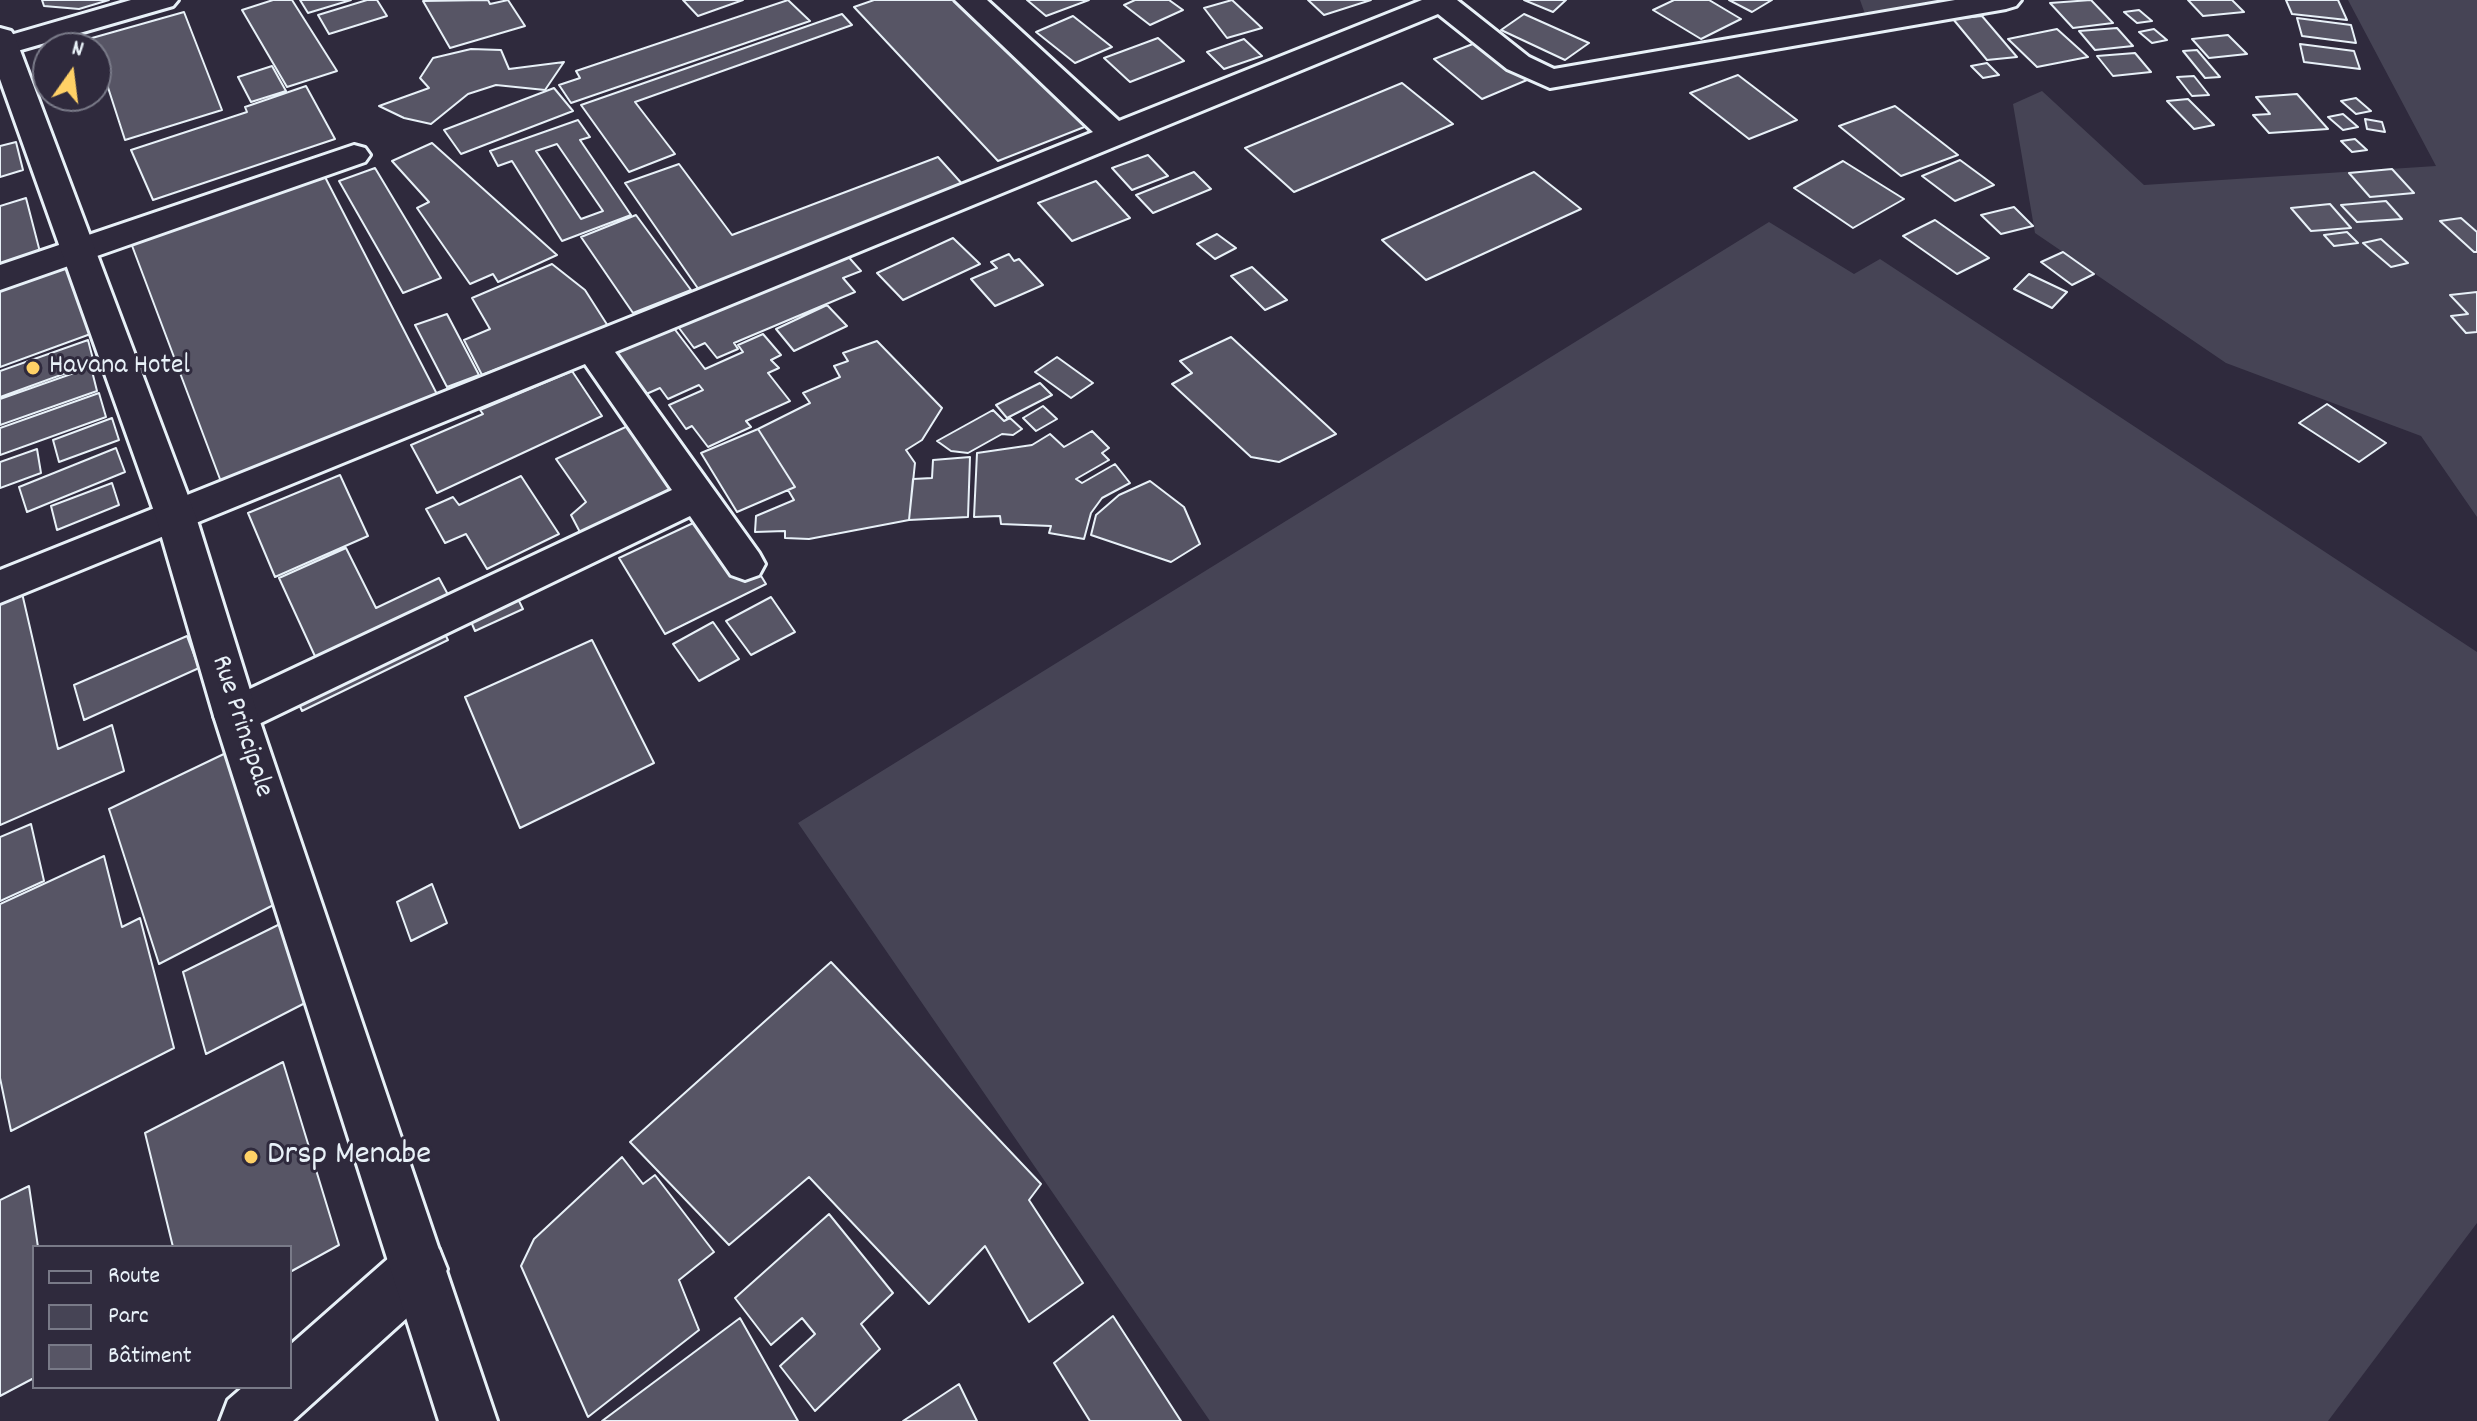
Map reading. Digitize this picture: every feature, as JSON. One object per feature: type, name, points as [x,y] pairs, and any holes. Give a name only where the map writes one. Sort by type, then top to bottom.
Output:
[{"type":"street","points":[[1,44],[163,0]]},
{"type":"street","points":[[970,0],[1115,135]]},
{"type":"street","points":[[0,587],[1440,2],[1518,63],[1550,79],[2006,0]]},
{"type":"street","name":"Rue Principale","points":[[1,44],[176,517],[236,716],[468,1421]]},
{"type":"street","points":[[0,278],[354,155]]},
{"type":"street","points":[[593,348],[745,564]]},
{"type":"street","points":[[236,716],[697,495]]},
{"type":"street","points":[[292,1382],[419,1269]]},
{"type":"street","points":[[249,1421],[285,1389]]},
{"type":"green space","points":[[1860,0],[2011,0],[1869,25]]},
{"type":"green space","points":[[2348,0],[2477,0],[2477,517],[2421,436],[2226,363],[2035,233],[2013,104],[2042,91],[2144,185],[2436,166]]},
{"type":"green space","points":[[1769,222],[1854,274],[1880,259],[2477,652],[2477,1223],[2328,1421],[1210,1421],[798,823]]},
{"type":"building","points":[[42,0],[109,0],[79,9],[44,6]]},
{"type":"building","points":[[273,0],[292,0],[337,71],[287,87],[242,10]]},
{"type":"building","points":[[300,0],[351,0],[308,13]]},
{"type":"building","points":[[367,0],[377,0],[387,16],[329,34],[318,15]]},
{"type":"building","points":[[488,0],[490,4],[508,0],[525,26],[450,48],[423,1]]},
{"type":"building","points":[[683,0],[743,0],[698,16]]},
{"type":"building","points":[[788,0],[810,21],[571,103],[559,85],[580,78],[576,71]]},
{"type":"building","points":[[874,0],[966,0],[1092,124],[998,161],[854,7]]},
{"type":"building","points":[[1027,0],[1089,0],[1046,16]]},
{"type":"building","points":[[1135,0],[1169,0],[1183,10],[1150,25],[1124,5]]},
{"type":"building","points":[[1232,0],[1262,28],[1227,38],[1204,8]]},
{"type":"building","points":[[1308,0],[1371,0],[1324,15]]},
{"type":"building","points":[[1524,0],[1566,0],[1553,12]]},
{"type":"building","points":[[1674,0],[1709,0],[1741,19],[1701,39],[1653,10]]},
{"type":"building","points":[[1729,0],[1772,0],[1752,12]]},
{"type":"building","points":[[2091,0],[2113,23],[2073,28],[2050,3]]},
{"type":"building","points":[[2188,0],[2232,0],[2244,12],[2203,16]]},
{"type":"building","points":[[2286,0],[2338,0],[2347,20],[2292,14]]},
{"type":"building","points":[[2139,10],[2152,21],[2137,23],[2124,12]]},
{"type":"building","points":[[184,12],[222,110],[125,140],[112,100],[112,32]]},
{"type":"building","points":[[842,14],[852,25],[635,102],[675,154],[629,172],[581,105]]},
{"type":"building","points":[[1524,14],[1589,43],[1565,60],[1501,30]]},
{"type":"building","points":[[1073,16],[1112,47],[1075,63],[1036,32]]},
{"type":"building","points":[[1982,16],[2017,57],[1987,60],[1953,19]]},
{"type":"building","points":[[2297,18],[2351,25],[2356,43],[2302,36]]},
{"type":"building","points":[[2117,28],[2133,46],[2095,50],[2079,31]]},
{"type":"building","points":[[2057,29],[2088,57],[2037,67],[2008,39]]},
{"type":"building","points":[[2154,29],[2167,40],[2152,43],[2139,32]]},
{"type":"building","points":[[2228,35],[2247,54],[2209,58],[2192,39]]},
{"type":"building","points":[[1158,38],[1184,61],[1130,82],[1104,58]]},
{"type":"building","points":[[1244,39],[1262,56],[1224,69],[1207,52]]},
{"type":"building","points":[[1478,42],[1527,80],[1482,99],[1434,59]]},
{"type":"building","points":[[2300,44],[2354,51],[2360,69],[2304,62]]},
{"type":"building","points":[[471,49],[501,50],[509,69],[564,62],[545,90],[496,85],[468,94],[431,124],[404,118],[379,106],[429,88],[420,78],[433,58]]},
{"type":"building","points":[[2197,50],[2220,77],[2205,78],[2183,51]]},
{"type":"building","points":[[2135,53],[2151,72],[2113,76],[2097,56]]},
{"type":"building","points":[[1987,63],[1999,75],[1983,78],[1971,66]]},
{"type":"building","points":[[272,66],[286,91],[251,102],[238,77]]},
{"type":"building","points":[[1738,75],[1797,120],[1749,139],[1690,93]]},
{"type":"building","points":[[2194,76],[2209,95],[2192,96],[2177,77]]},
{"type":"building","points":[[1402,83],[1453,124],[1294,192],[1245,148]]},
{"type":"building","points":[[306,86],[335,139],[153,200],[131,150],[247,112],[245,107]]},
{"type":"building","points":[[554,88],[573,111],[461,154],[444,130]]},
{"type":"building","points":[[2297,94],[2328,129],[2269,133],[2253,115],[2270,114],[2256,97]]},
{"type":"building","points":[[2356,98],[2371,111],[2356,114],[2341,101]]},
{"type":"building","points":[[2188,99],[2214,125],[2194,129],[2167,101]]},
{"type":"building","points":[[1895,106],[1958,155],[1901,176],[1839,126]]},
{"type":"building","points":[[2343,114],[2358,127],[2343,130],[2328,117]]},
{"type":"building","points":[[2365,119],[2382,122],[2385,132],[2367,129]]},
{"type":"building","points":[[578,120],[590,137],[580,140],[631,215],[562,241],[512,161],[498,166],[490,151]],"holes":[[[557,144],[603,211],[581,219],[536,151]]]},
{"type":"building","points":[[2355,139],[2367,150],[2352,152],[2341,141]]},
{"type":"building","points":[[16,142],[23,170],[0,177],[0,146]]},
{"type":"building","points":[[432,143],[557,255],[498,282],[493,274],[470,284],[417,208],[429,202],[392,161]]},
{"type":"building","points":[[1148,155],[1168,176],[1132,190],[1112,168]]},
{"type":"building","points":[[938,157],[964,186],[699,290],[625,183],[679,164],[732,235]]},
{"type":"building","points":[[1960,160],[1994,185],[1955,201],[1922,176]]},
{"type":"building","points":[[1843,161],[1904,199],[1853,228],[1794,188]]},
{"type":"building","points":[[375,168],[441,278],[403,293],[339,181]]},
{"type":"building","points":[[2392,169],[2414,193],[2370,197],[2349,173]]},
{"type":"building","points":[[1194,172],[1211,189],[1153,213],[1136,195]]},
{"type":"building","points":[[1534,172],[1581,209],[1426,280],[1382,240]]},
{"type":"building","points":[[325,177],[440,400],[223,487],[131,243]]},
{"type":"building","points":[[1096,181],[1130,218],[1072,241],[1038,203]]},
{"type":"building","points":[[26,198],[40,252],[0,264],[0,206]]},
{"type":"building","points":[[2386,201],[2402,219],[2357,222],[2341,205]]},
{"type":"building","points":[[2330,204],[2351,228],[2311,231],[2291,208]]},
{"type":"building","points":[[2014,207],[2033,226],[2001,234],[1981,215]]},
{"type":"building","points":[[636,215],[691,290],[633,313],[581,237]]},
{"type":"building","points":[[2461,218],[2477,232],[2477,252],[2440,221]]},
{"type":"building","points":[[1935,220],[1989,258],[1957,274],[1903,236]]},
{"type":"building","points":[[2347,232],[2358,243],[2334,246],[2324,235]]},
{"type":"building","points":[[1217,234],[1236,248],[1215,259],[1197,244]]},
{"type":"building","points":[[953,238],[980,264],[903,300],[877,273]]},
{"type":"building","points":[[2381,239],[2408,263],[2391,267],[2363,243]]},
{"type":"building","points":[[2063,252],[2094,274],[2072,285],[2041,262]]},
{"type":"building","points":[[845,253],[861,271],[843,278],[855,292],[734,343],[738,349],[717,358],[705,343],[694,348],[676,324]]},
{"type":"building","points":[[1009,254],[1014,261],[1019,259],[1043,285],[995,306],[971,279],[997,268],[991,262]]},
{"type":"building","points":[[70,264],[96,332],[0,367],[0,288]]},
{"type":"building","points":[[552,264],[585,290],[608,326],[482,375],[464,340],[490,329],[472,298]]},
{"type":"building","points":[[1252,267],[1287,300],[1265,310],[1231,276]]},
{"type":"building","points":[[2029,274],[2067,292],[2052,308],[2014,289]]},
{"type":"building","points":[[2477,292],[2477,332],[2466,333],[2451,316],[2468,314],[2450,295]]},
{"type":"building","points":[[827,305],[847,326],[794,351],[776,329]]},
{"type":"building","points":[[447,314],[479,375],[447,387],[415,325]]},
{"type":"building","points":[[673,327],[705,369],[743,352],[738,345],[763,334],[781,355],[771,360],[779,368],[768,373],[790,401],[746,421],[751,427],[708,447],[692,426],[686,429],[669,405],[703,390],[699,385],[668,399],[660,388],[644,395],[614,353]]},
{"type":"building","points":[[1231,337],[1336,434],[1279,462],[1251,457],[1172,384],[1192,373],[1180,361]]},
{"type":"building","points":[[88,340],[94,363],[0,397],[0,371]]},
{"type":"building","points":[[877,341],[942,408],[922,440],[906,450],[915,463],[909,520],[809,539],[785,538],[785,531],[755,532],[756,516],[794,500],[788,490],[795,487],[758,429],[810,403],[803,393],[840,377],[834,366],[848,361],[843,353]]},
{"type":"building","points":[[1057,357],[1093,383],[1071,398],[1035,372]]},
{"type":"building","points":[[91,367],[97,391],[0,425],[0,399]]},
{"type":"building","points":[[572,371],[602,416],[437,493],[411,445],[483,414],[480,410]]},
{"type":"building","points":[[1040,383],[1052,395],[1007,418],[996,405]]},
{"type":"building","points":[[99,393],[106,417],[0,455],[0,428]]},
{"type":"building","points":[[2327,404],[2386,443],[2359,462],[2299,423]]},
{"type":"building","points":[[1043,406],[1057,419],[1036,431],[1023,418]]},
{"type":"building","points":[[993,410],[1004,421],[1010,418],[1022,429],[1013,435],[1002,434],[968,453],[951,451],[937,441]]},
{"type":"building","points":[[112,418],[119,440],[59,462],[53,440]]},
{"type":"building","points":[[630,425],[674,485],[668,500],[582,536],[571,515],[586,502],[556,459]]},
{"type":"building","points":[[758,429],[795,487],[737,512],[701,453]]},
{"type":"building","points":[[1092,431],[1109,448],[1102,453],[1109,460],[1076,479],[1082,483],[1115,464],[1130,483],[1102,498],[1091,513],[1084,539],[1049,533],[1051,526],[1001,524],[1000,516],[974,517],[977,453],[1032,445],[1050,434],[1064,447]]},
{"type":"building","points":[[116,448],[125,472],[27,512],[19,487]]},
{"type":"building","points":[[37,449],[41,473],[0,488],[0,462]]},
{"type":"building","points":[[970,457],[968,517],[909,520],[913,479],[932,478],[933,460]]},
{"type":"building","points":[[340,475],[368,536],[275,577],[248,513]]},
{"type":"building","points":[[521,476],[559,534],[487,569],[466,534],[445,543],[426,509],[453,497],[459,505]]},
{"type":"building","points":[[1150,481],[1184,507],[1200,544],[1171,562],[1091,535],[1096,515],[1119,495]]},
{"type":"building","points":[[112,483],[119,505],[57,530],[51,506]]},
{"type":"building","points":[[708,516],[752,561],[766,584],[665,634],[619,558]]},
{"type":"building","points":[[346,548],[376,608],[439,578],[452,602],[319,665],[279,578]]},
{"type":"building","points":[[22,593],[58,749],[112,725],[124,771],[0,825],[0,602]]},
{"type":"building","points":[[516,595],[523,609],[475,631],[469,617]]},
{"type":"building","points":[[771,597],[795,632],[751,655],[726,621]]},
{"type":"building","points":[[713,622],[739,659],[699,681],[673,644]]},
{"type":"building","points":[[440,625],[448,640],[302,711],[295,695]]},
{"type":"building","points":[[187,636],[199,668],[84,720],[74,685]]},
{"type":"building","points":[[592,640],[654,763],[520,828],[465,697]]},
{"type":"building","points":[[228,752],[285,899],[159,964],[109,809]]},
{"type":"building","points":[[31,824],[44,881],[0,901],[0,837]]},
{"type":"building","points":[[104,856],[122,927],[140,918],[174,1048],[11,1131],[0,1078],[0,904]]},
{"type":"building","points":[[432,884],[447,923],[411,941],[397,902]]},
{"type":"building","points":[[280,924],[307,1002],[206,1054],[183,972]]},
{"type":"building","points":[[831,962],[1041,1184],[1029,1200],[1083,1283],[1029,1322],[985,1246],[929,1304],[809,1177],[729,1245],[630,1142]]},
{"type":"building","points":[[283,1062],[339,1245],[292,1271],[292,1245],[173,1245],[145,1133]]},
{"type":"building","points":[[622,1157],[643,1184],[655,1175],[714,1252],[679,1280],[699,1330],[588,1417],[521,1266],[534,1239]]},
{"type":"building","points":[[29,1186],[38,1245],[32,1245],[32,1379],[0,1396],[0,1200]]},
{"type":"building","points":[[829,1214],[893,1293],[861,1324],[880,1349],[815,1411],[780,1366],[815,1334],[802,1318],[771,1345],[735,1298]]},
{"type":"building","points":[[1113,1316],[1181,1421],[1090,1421],[1054,1363]]},
{"type":"building","points":[[740,1318],[798,1421],[602,1421]]},
{"type":"building","points":[[959,1384],[977,1421],[903,1421]]},
{"type":"place","name":"Havana Hotel","points":[[33,368]]},
{"type":"place","name":"Drsp Menabe","points":[[251,1157]]}]
